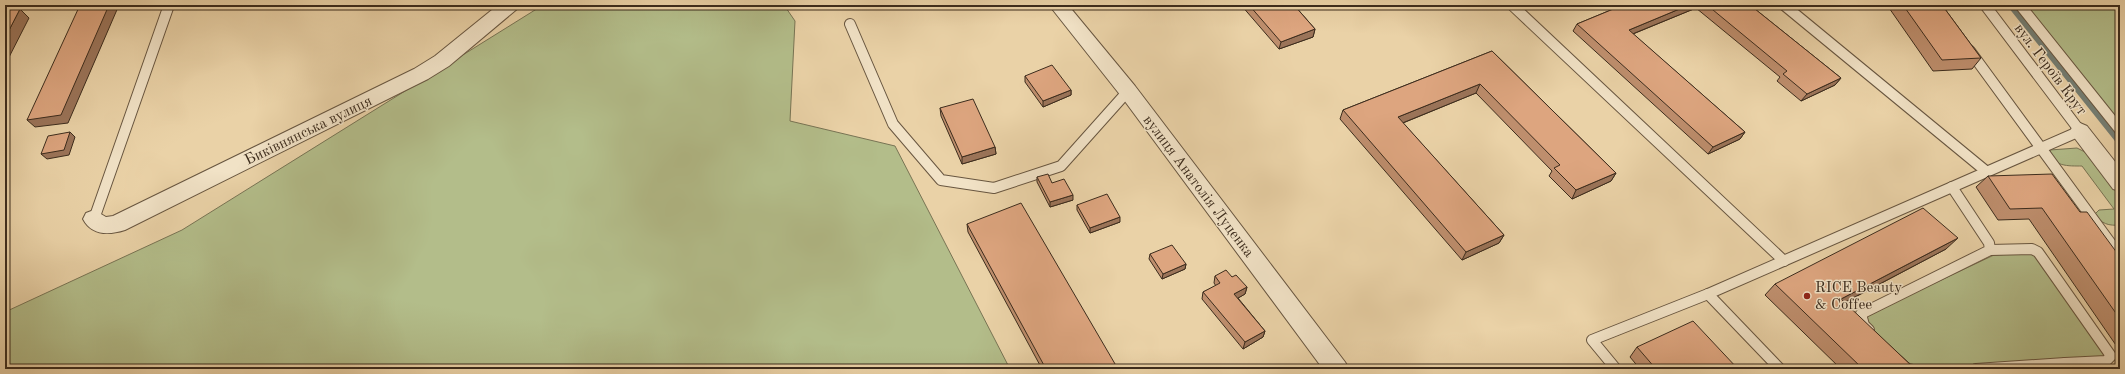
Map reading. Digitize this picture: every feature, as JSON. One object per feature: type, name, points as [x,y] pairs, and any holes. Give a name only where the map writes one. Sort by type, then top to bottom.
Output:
[{"type":"street","name":"Биківнянська вулиця","points":[[94,220],[99,224],[107,226],[117,224],[421,74],[442,61],[510,5]]},
{"type":"street","name":"вулиця Анатолія Луценка","points":[[1058,5],[1128,91],[1337,369]]},
{"type":"street","points":[[2080,131],[2120,183]]},
{"type":"lane","points":[[94,220],[169,5]]},
{"type":"lane","points":[[1512,5],[1784,261]]},
{"type":"lane","points":[[1784,5],[1987,172]]},
{"type":"lane","name":"вул. Героїв Крут","points":[[1985,5],[2080,131]]},
{"type":"lane","points":[[2020,5],[2120,130]]},
{"type":"lane","points":[[850,24],[893,124],[941,180],[994,188],[1061,166],[1128,91]]},
{"type":"lane","points":[[1964,42],[2120,256]]},
{"type":"lane","points":[[1616,369],[1592,340],[1708,294],[2080,131]]},
{"type":"lane","points":[[1952,187],[1989,243],[1990,250]]},
{"type":"lane","points":[[1878,340],[1864,325],[1861,314],[1990,250],[2032,249],[2045,258],[2111,356],[2110,359],[2106,361],[2067,366],[1976,369]]},
{"type":"lane","points":[[1708,294],[1780,369]]},
{"type":"green space","points":[[543,5],[784,5],[795,21],[790,121],[895,146],[1010,369],[5,369],[5,312],[182,230]]},
{"type":"green space","points":[[2010,5],[2120,5],[2120,143]]},
{"type":"green space","points":[[2077,148],[2087,153],[2120,196],[2120,225],[2106,224],[2095,214],[2099,210],[2114,209],[2082,166],[2057,163],[2051,156],[2050,150]]},
{"type":"green space","points":[[2032,253],[2039,256],[2107,357],[2009,364],[1921,367],[1909,363],[1867,325],[1865,316],[1994,255]]},
{"type":"building","points":[[80,5],[109,5],[61,115],[27,120]]},
{"type":"building","points":[[1249,5],[1294,5],[1315,29],[1281,42]]},
{"type":"building","points":[[1623,5],[1689,5],[1629,30],[1745,132],[1713,147],[1577,24]]},
{"type":"building","points":[[1707,5],[1750,5],[1841,78],[1807,94],[1783,74],[1787,71]]},
{"type":"building","points":[[1903,5],[1942,5],[1981,58],[1942,60]]},
{"type":"building","points":[[20,9],[5,38],[5,10]]},
{"type":"building","points":[[1492,51],[1616,173],[1576,190],[1554,168],[1560,165],[1480,84],[1398,117],[1504,235],[1466,252],[1343,110]]},
{"type":"building","points":[[1052,65],[1071,90],[1043,101],[1025,76]]},
{"type":"building","points":[[973,99],[995,147],[962,157],[940,108]]},
{"type":"building","points":[[70,132],[64,150],[41,154],[48,136]]},
{"type":"building","points":[[1048,174],[1052,183],[1064,179],[1073,195],[1050,202],[1037,177]]},
{"type":"building","points":[[2052,174],[2080,212],[2087,212],[2120,257],[2120,319],[2042,208],[2010,209],[1988,176]]},
{"type":"building","points":[[1107,194],[1120,217],[1090,228],[1077,205]]},
{"type":"building","points":[[1021,203],[1118,369],[1046,369],[967,224]]},
{"type":"building","points":[[1923,208],[1958,238],[1841,299],[1915,369],[1863,369],[1775,284]]},
{"type":"building","points":[[1172,245],[1186,264],[1163,274],[1150,254]]},
{"type":"building","points":[[1226,270],[1232,277],[1236,275],[1247,287],[1234,294],[1265,331],[1245,342],[1203,292],[1220,283],[1215,276]]},
{"type":"building","points":[[1693,321],[1738,369],[1656,369],[1637,347]]},
{"type":"waterway","points":[[2010,5],[2120,143]]},
{"type":"place","name":"RICE Beauty & Coffee","points":[[1807,296]]}]
